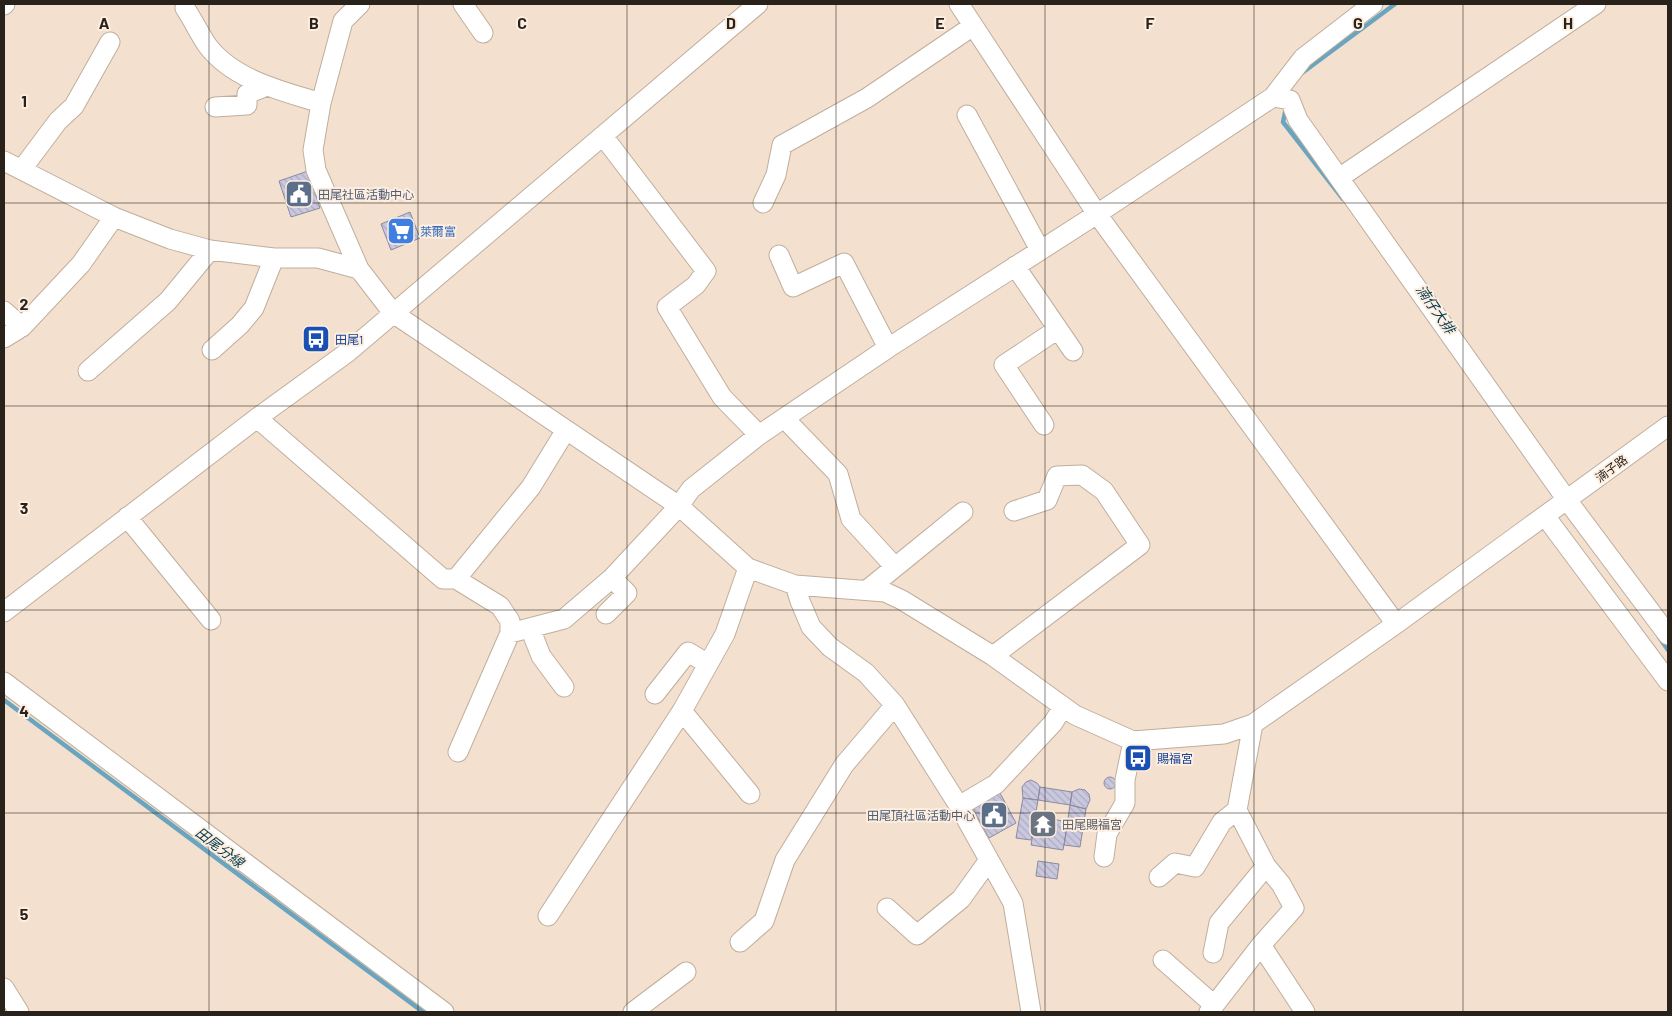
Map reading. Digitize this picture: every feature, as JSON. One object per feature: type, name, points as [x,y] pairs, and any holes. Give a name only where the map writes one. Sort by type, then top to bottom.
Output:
[{"type":"street","points":[[360,4],[343,21],[321,103],[313,150],[316,170],[359,268],[393,313],[678,506],[748,568],[795,584],[885,592],[902,600],[993,656],[1070,717],[1133,741],[1125,780],[1125,803],[1107,834],[1104,857]]},
{"type":"street","points":[[463,4],[483,33]]},
{"type":"street","points":[[4,612],[256,418],[348,352],[758,4]]},
{"type":"street","points":[[959,4],[1097,214],[1396,624]]},
{"type":"street","points":[[510,633],[564,619],[612,578],[678,506],[691,489],[759,435],[888,348],[1015,266],[1282,99],[1303,58],[1373,4]]},
{"type":"street","points":[[1339,178],[1596,4]]},
{"type":"street","points":[[186,8],[208,45],[230,66],[267,86],[321,103]]},
{"type":"street","points":[[763,203],[776,175],[782,145],[867,98],[973,26]]},
{"type":"street","points":[[110,42],[74,106],[9,163],[114,217],[170,239],[210,250],[274,258],[318,258],[359,268]]},
{"type":"street","points":[[215,107],[247,105],[247,94],[267,86]]},
{"type":"street","points":[[1282,99],[1339,178],[1558,506],[1668,681]]},
{"type":"street","points":[[967,114],[1040,250]]},
{"type":"street","points":[[603,136],[706,271],[696,285],[667,307],[722,397],[759,435]]},
{"type":"street","points":[[4,338],[22,327],[82,264],[114,217]]},
{"type":"street","points":[[88,372],[168,301],[210,250]]},
{"type":"street","points":[[779,254],[793,286],[844,263],[888,348]]},
{"type":"street","points":[[212,350],[240,325],[254,308],[274,258]]},
{"type":"street","points":[[1015,266],[1073,351]]},
{"type":"street","points":[[4,311],[22,327]]},
{"type":"street","points":[[1044,426],[1004,366],[1058,329]]},
{"type":"street","points":[[256,418],[443,579],[456,579],[500,606],[510,621],[510,633],[458,752]]},
{"type":"street","points":[[784,418],[838,474],[851,519],[895,567]]},
{"type":"street","name":"湳子路","points":[[1133,741],[1224,734],[1253,724],[1396,624],[1668,426]]},
{"type":"street","points":[[456,579],[531,487],[566,430]]},
{"type":"street","points":[[993,656],[1140,545],[1104,491],[1082,475],[1057,476],[1046,500],[1014,511]]},
{"type":"street","points":[[1558,506],[1668,635]]},
{"type":"street","points":[[867,590],[963,512]]},
{"type":"street","points":[[127,517],[212,620]]},
{"type":"street","points":[[548,916],[682,711],[725,634],[748,568]]},
{"type":"street","points":[[606,614],[627,593],[612,578]]},
{"type":"street","points":[[795,584],[800,602],[812,628],[830,647],[866,673],[895,705],[959,806],[1013,903],[1031,1012]]},
{"type":"street","points":[[530,628],[540,656],[564,687]]},
{"type":"street","points":[[655,694],[688,652],[708,664]]},
{"type":"street","points":[[4,682],[444,1012]]},
{"type":"street","points":[[740,942],[764,920],[785,860],[844,765],[895,705]]},
{"type":"street","points":[[682,711],[750,794]]},
{"type":"street","points":[[959,806],[996,784],[1053,723],[1070,717]]},
{"type":"street","points":[[1164,960],[1211,1009],[1261,945],[1294,908],[1282,884],[1266,866],[1238,810],[1253,724]]},
{"type":"street","points":[[1159,877],[1175,863],[1195,867],[1222,822],[1238,810]]},
{"type":"street","points":[[887,908],[918,935],[962,899],[989,860]]},
{"type":"street","points":[[1213,953],[1219,923],[1266,866]]},
{"type":"street","points":[[1261,945],[1305,1012]]},
{"type":"street","points":[[633,1012],[686,972]]},
{"type":"street","points":[[4,988],[19,1012]]},
{"type":"building","name":"田尾社區活動中心","points":[[308,171],[320,208],[291,217],[279,181]]},
{"type":"building","name":"萊爾富","points":[[410,212],[420,238],[391,250],[381,224]]},
{"type":"building","points":[[1108,777],[1112,777],[1116,783],[1112,789],[1108,789],[1104,785],[1104,781]]},
{"type":"building","points":[[1031,780],[1040,787],[1038,800],[1023,798],[1022,787]]},
{"type":"building","points":[[1040,787],[1072,792],[1070,805],[1038,800]]},
{"type":"building","points":[[1079,789],[1085,790],[1089,794],[1090,800],[1086,809],[1070,805],[1072,792]]},
{"type":"building","name":"田尾頂社區活動中心","points":[[1000,793],[1016,823],[989,838],[972,807]]},
{"type":"building","points":[[1023,798],[1038,800],[1031,840],[1016,838]]},
{"type":"building","points":[[1070,805],[1086,809],[1080,847],[1064,845]]},
{"type":"building","points":[[1036,816],[1068,822],[1063,850],[1031,845]]},
{"type":"building","points":[[1038,861],[1059,864],[1057,879],[1036,876]]},
{"type":"waterway","name":"湳仔大排","points":[[1302,73],[1395,4]]},
{"type":"waterway","name":"湳仔大排","points":[[1286,108],[1283,122],[1343,199]]},
{"type":"waterway","name":"湳仔大排","points":[[1659,637],[1668,650]]},
{"type":"waterway","name":"田尾分線","points":[[4,700],[423,1012]]},
{"type":"place","name":"田尾社區活動中心","points":[[299,194]]},
{"type":"place","name":"萊爾富","points":[[401,231]]},
{"type":"place","name":"田尾1","points":[[316,339]]},
{"type":"place","name":"賜福宮","points":[[1138,758]]},
{"type":"place","name":"田尾頂社區活動中心","points":[[994,815]]},
{"type":"place","name":"田尾賜福宮","points":[[1043,824]]}]
